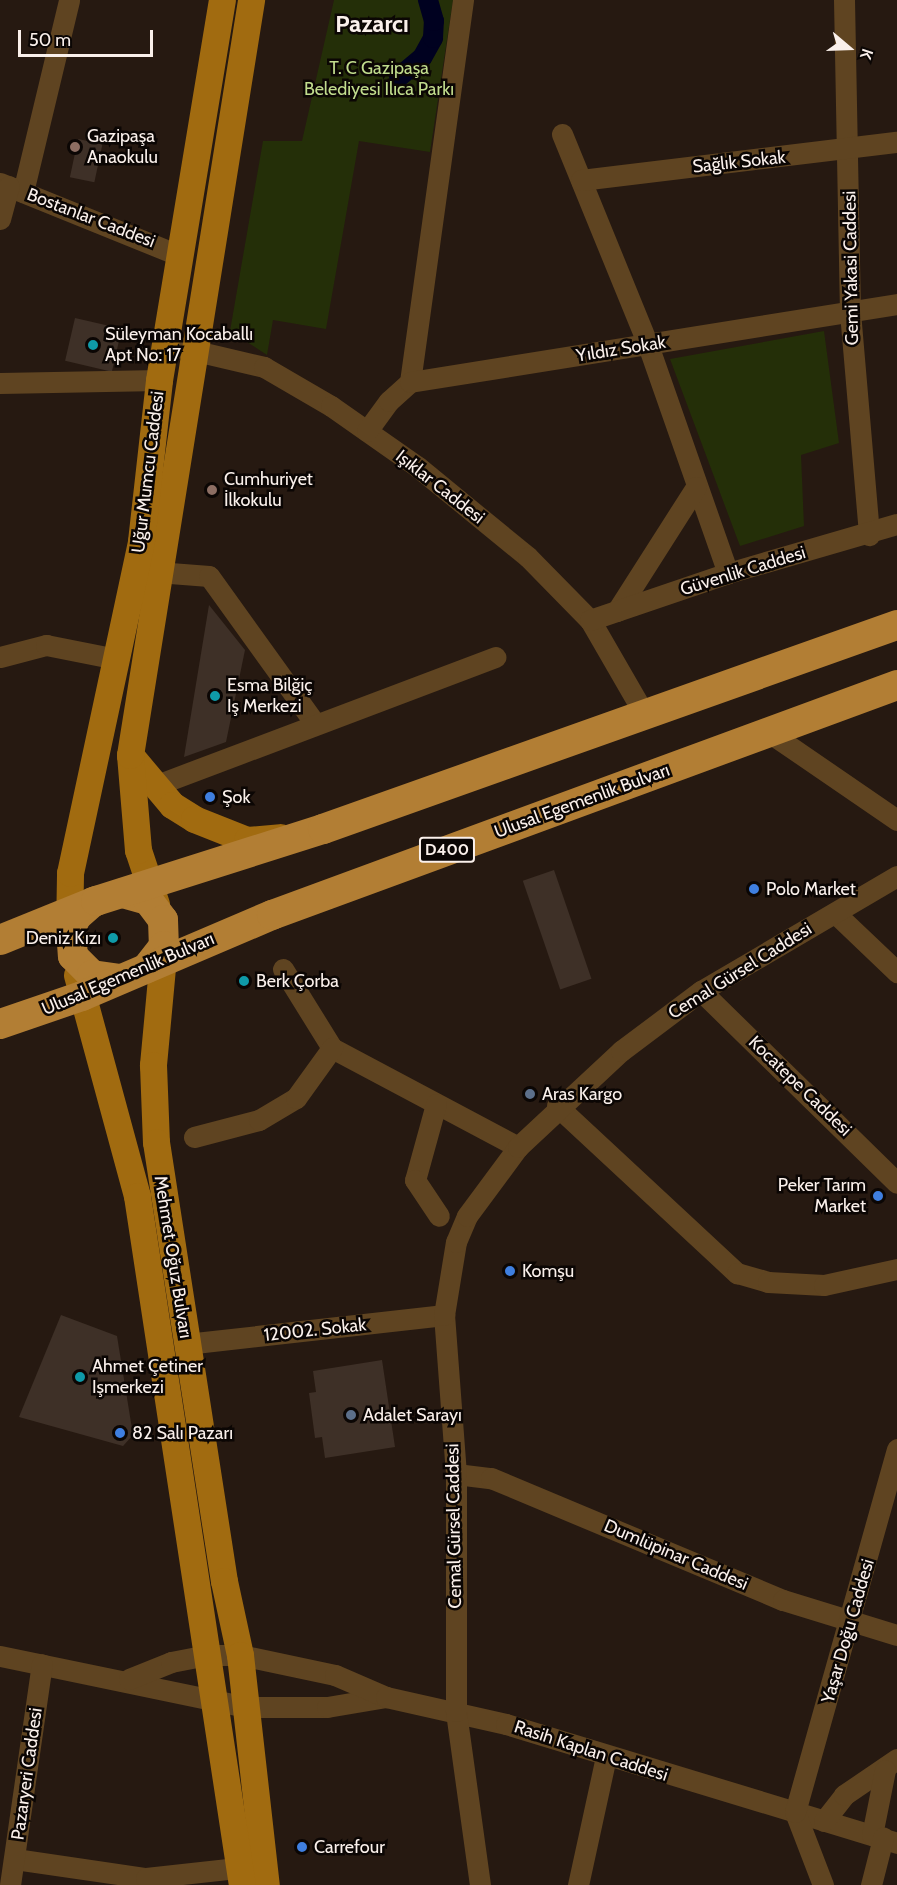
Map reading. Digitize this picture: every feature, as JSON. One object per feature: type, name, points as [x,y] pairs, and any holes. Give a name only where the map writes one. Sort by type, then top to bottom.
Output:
[{"type":"highway","points":[[119,979],[92,975],[71,949],[76,917],[646,717],[897,625]]},
{"type":"highway","name":"Ulusal Egemenlik Bulvarı","points":[[0,1024],[82,996],[158,958],[897,685]]},
{"type":"highway","points":[[0,940],[69,912],[131,896]]},
{"type":"highway","points":[[131,896],[166,933],[158,958]]},
{"type":"main road","name":"Uğur Mumcu Caddesi","points":[[71,949],[70,873],[141,541],[159,380],[222,0]]},
{"type":"main road","name":"Uğur Mumcu Caddesi","points":[[131,896],[138,850],[130,755],[157,572],[252,0]]},
{"type":"main road","points":[[130,755],[154,786],[194,819],[247,840],[323,830]]},
{"type":"main road","name":"Mehmet Oğuz Bulvarı","points":[[71,949],[137,1196],[213,1701],[253,1876]]},
{"type":"main road","name":"Mehmet Oğuz Bulvarı","points":[[158,958],[153,1065],[156,1142],[186,1344],[240,1655],[246,1707],[253,1876]]},
{"type":"street","points":[[0,219],[69,0]]},
{"type":"street","points":[[368,431],[389,401],[410,382],[463,0]]},
{"type":"street","name":"Gemi Yakasi Caddesi","points":[[844,0],[849,150],[850,312],[869,535]]},
{"type":"street","points":[[562,134],[648,345],[696,488],[728,573]]},
{"type":"street","name":"Sağlık Sokak","points":[[581,180],[849,150],[897,142]]},
{"type":"street","name":"Bostanlar Caddesi","points":[[11,187],[181,256]]},
{"type":"street","name":"Yıldız Sokak","points":[[410,382],[897,304]]},
{"type":"street","name":"Işıklar Caddesi","points":[[166,344],[264,367],[368,431],[528,557],[590,620],[646,717]]},
{"type":"street","points":[[0,383],[159,380]]},
{"type":"street","points":[[617,611],[696,488]]},
{"type":"street","name":"Güvenlik Caddesi","points":[[590,620],[728,573],[869,535],[897,524]]},
{"type":"street","points":[[157,572],[209,576],[314,722]]},
{"type":"street","points":[[0,657],[46,645],[117,659]]},
{"type":"street","points":[[154,786],[314,722],[495,657]]},
{"type":"street","points":[[770,733],[897,820]]},
{"type":"street","name":"Cemal Gürsel Caddesi","points":[[480,1885],[456,1711],[456,1474],[444,1316],[456,1242],[467,1216],[518,1147],[557,1106],[621,1051],[701,991],[897,876]]},
{"type":"street","points":[[834,913],[897,972]]},
{"type":"street","points":[[283,969],[332,1048],[518,1147]]},
{"type":"street","name":"Kocatepe Caddesi","points":[[701,991],[893,1171]]},
{"type":"street","points":[[194,1137],[259,1120],[296,1098],[332,1048]]},
{"type":"street","points":[[436,1104],[415,1180],[439,1216]]},
{"type":"street","points":[[557,1106],[737,1273],[768,1282],[824,1284],[897,1269]]},
{"type":"street","name":"12002. Sokak","points":[[186,1344],[444,1316]]},
{"type":"street","name":"Yaşar Doğu Caddesi","points":[[795,1812],[851,1623],[897,1449]]},
{"type":"street","name":"Dumlüpinar Caddesi","points":[[456,1474],[491,1478],[783,1600],[851,1623],[897,1635]]},
{"type":"street","name":"Rasih Kaplan Caddesi","points":[[129,1679],[171,1662],[207,1655],[240,1655],[335,1675],[386,1697],[456,1711],[884,1838]]},
{"type":"street","name":"Rasih Kaplan Caddesi","points":[[0,1656],[129,1679],[213,1701],[246,1707],[327,1707],[386,1697]]},
{"type":"street","name":"Pazaryeri Caddesi","points":[[10,1885],[42,1664]]},
{"type":"street","points":[[578,1885],[606,1757]]},
{"type":"street","points":[[824,1821],[844,1795],[891,1765]]},
{"type":"street","points":[[871,1885],[884,1838],[891,1765]]},
{"type":"street","points":[[795,1812],[823,1885]]},
{"type":"street","points":[[15,1859],[146,1878],[253,1876]]},
{"type":"green space","name":"T. C Gazipaşa Belediyesi Ilıca Parkı","points":[[334,0],[453,0],[430,152],[359,141],[326,329],[273,320],[267,355],[230,331],[263,141],[302,141]]},
{"type":"green space","points":[[824,331],[839,443],[801,455],[804,526],[740,546],[670,359]]},
{"type":"building","name":"Gazipaşa Anaokulu","points":[[78,139],[102,144],[94,182],[70,177]]},
{"type":"building","name":"Süleyman Kocaballı Apt No: 17","points":[[75,318],[122,329],[112,372],[65,361]]},
{"type":"building","name":"Esma Bilğiç Iş Merkezi","points":[[209,605],[245,650],[226,742],[184,757]]},
{"type":"building","points":[[554,870],[591,979],[560,989],[523,881]]},
{"type":"building","name":"Ahmet Çetiner Işmerkezi","points":[[61,1315],[117,1336],[133,1435],[123,1446],[19,1417]]},
{"type":"building","name":"Adalet Sarayı","points":[[382,1360],[395,1447],[325,1458],[322,1437],[315,1438],[309,1393],[316,1392],[313,1371]]},
{"type":"waterway","points":[[399,77],[422,58],[433,38],[434,21],[428,0]]},
{"type":"place","name":"Gazipaşa Anaokulu","points":[[75,147]]},
{"type":"place","name":"Süleyman Kocaballı Apt No: 17","points":[[93,345]]},
{"type":"place","name":"Cumhuriyet İlkokulu","points":[[212,490]]},
{"type":"place","name":"Esma Bilğiç Iş Merkezi","points":[[215,696]]},
{"type":"place","name":"Şok","points":[[210,797]]},
{"type":"place","name":"Polo Market","points":[[754,889]]},
{"type":"place","name":"Deniz Kızı","points":[[113,938]]},
{"type":"place","name":"Berk Çorba","points":[[244,981]]},
{"type":"place","name":"Aras Kargo","points":[[530,1094]]},
{"type":"place","name":"Peker Tarım Market","points":[[878,1196]]},
{"type":"place","name":"Komşu","points":[[510,1271]]},
{"type":"place","name":"Ahmet Çetiner Işmerkezi","points":[[80,1377]]},
{"type":"place","name":"Adalet Sarayı","points":[[351,1415]]},
{"type":"place","name":"82 Salı Pazarı","points":[[120,1433]]},
{"type":"place","name":"Carrefour","points":[[302,1847]]},
{"type":"district","name":"Pazarcı","points":[[372,24]]}]
